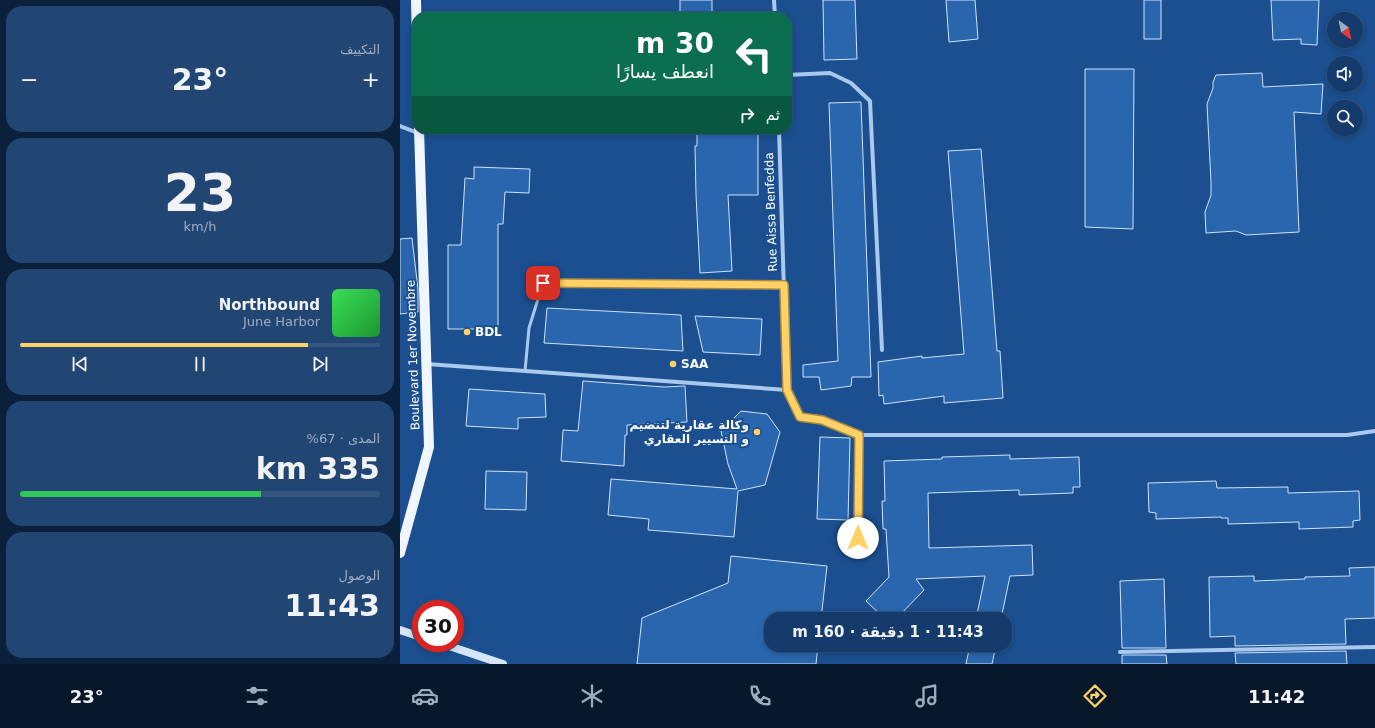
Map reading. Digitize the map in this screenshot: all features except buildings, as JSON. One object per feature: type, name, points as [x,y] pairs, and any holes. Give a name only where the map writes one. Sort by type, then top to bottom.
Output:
[{"type":"main road","points":[[416,0],[416,12]]},
{"type":"main road","name":"Boulevard 1er Novembre","points":[[400,553],[429,448],[419,134]]},
{"type":"main road","points":[[400,630],[412,633]]},
{"type":"main road","points":[[464,651],[503,664]]},
{"type":"street","points":[[774,0],[775,12]]},
{"type":"street","points":[[792,75],[830,73],[851,83],[870,101],[882,350]]},
{"type":"street","points":[[400,126],[412,129]]},
{"type":"street","name":"Rue Aissa Benfedda","points":[[779,134],[787,390]]},
{"type":"street","points":[[426,364],[787,390],[800,417],[822,420],[859,435],[1347,434],[1375,431]]},
{"type":"street","points":[[858,538],[859,435]]},
{"type":"street","points":[[1120,652],[1375,647]]},
{"type":"lane","points":[[525,371],[529,328],[543,283],[784,285]]},
{"type":"place","name":"BDL","points":[[467,332]]},
{"type":"place","name":"SAA","points":[[673,364]]},
{"type":"place","name":"وكالة عقارية لتنضيم و التسيير العقاري","points":[[757,432]]},
{"type":"route","points":[[543,283],[784,285],[787,390],[800,417],[822,420],[859,435],[858,538]]}]
